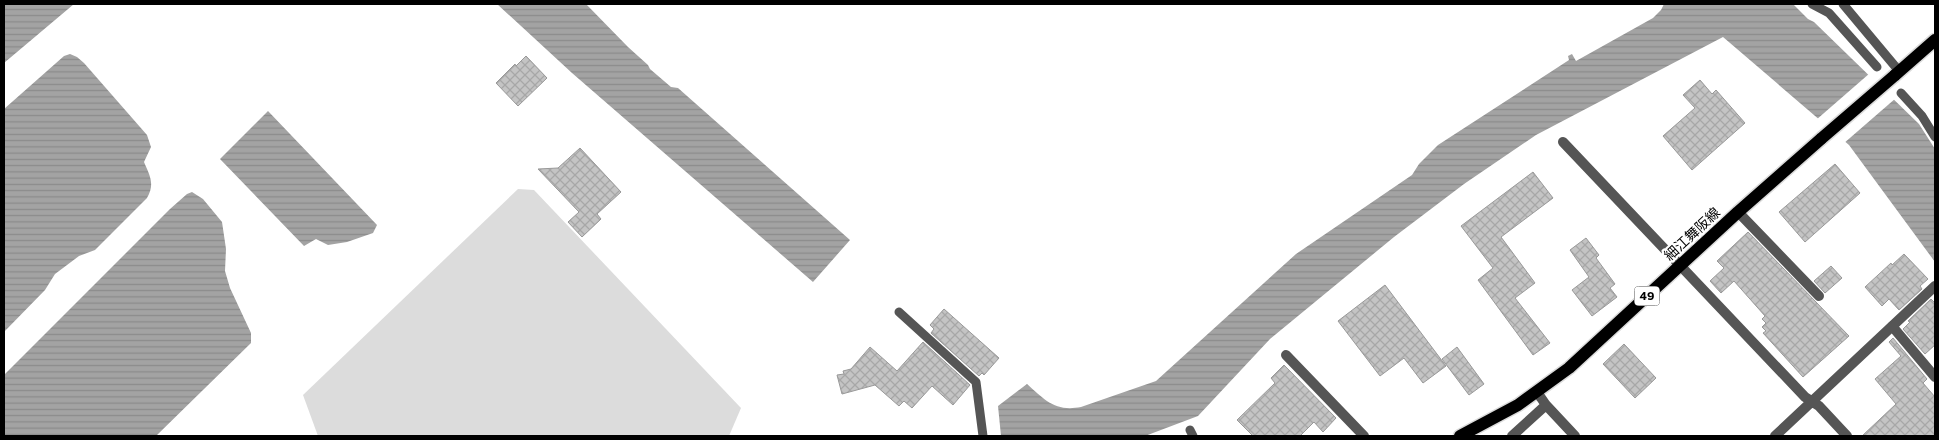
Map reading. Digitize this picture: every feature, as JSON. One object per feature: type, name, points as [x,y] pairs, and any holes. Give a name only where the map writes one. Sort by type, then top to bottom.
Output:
[{"type":"main road","name":"細江舞阪線","points":[[1460,436],[1503,414],[1537,392],[1582,357],[1738,212],[1935,40]]},
{"type":"street","points":[[1562,142],[1805,397],[1812,401],[1847,436]]},
{"type":"street","points":[[1738,212],[1819,296]]},
{"type":"street","points":[[1775,436],[1935,286]]},
{"type":"street","points":[[1892,326],[1935,377]]},
{"type":"street","points":[[1286,355],[1364,436]]},
{"type":"street","points":[[1537,392],[1546,406],[1576,436]]},
{"type":"street","points":[[1512,436],[1546,406]]},
{"type":"lane","points":[[1812,4],[1829,13],[1877,67]]},
{"type":"lane","points":[[1843,4],[1897,73]]},
{"type":"lane","points":[[1901,93],[1922,116],[1935,137]]},
{"type":"lane","points":[[899,312],[976,382],[983,436]]},
{"type":"shaded area","points":[[4,4],[74,4],[4,63]]},
{"type":"shaded area","points":[[497,4],[586,4],[650,69],[671,87],[678,88],[850,240],[813,282],[572,73]]},
{"type":"shaded area","points":[[1664,4],[1793,4],[1808,19],[1814,22],[1919,124],[1935,149],[1935,262],[1849,145],[1723,37],[1536,135],[1464,184],[1394,237],[1270,339],[1198,416],[1145,436],[1001,436],[998,406],[1027,384],[1051,403],[1064,408],[1072,408],[1081,407],[1156,381],[1296,254],[1412,175],[1419,164],[1438,145],[1569,60],[1568,56],[1572,54],[1576,61],[1653,18]]},
{"type":"shaded area","points":[[70,54],[84,63],[147,135],[151,147],[144,162],[150,176],[151,188],[147,198],[95,250],[79,256],[55,274],[45,290],[4,332],[4,109],[64,56]]},
{"type":"shaded area","points":[[268,111],[377,225],[373,233],[347,242],[328,245],[316,239],[304,246],[220,159]]},
{"type":"shaded area","points":[[518,189],[534,190],[741,408],[729,436],[318,436],[303,395]]},
{"type":"shaded area","points":[[192,192],[203,199],[222,222],[226,249],[225,271],[230,288],[251,333],[251,343],[156,436],[4,436],[4,375],[170,209]]},
{"type":"pier","points":[[1870,73],[1896,98],[1843,144],[1816,120]]},
{"type":"building","points":[[526,56],[547,78],[518,106],[496,83]]},
{"type":"building","points":[[1700,80],[1712,94],[1716,90],[1745,123],[1692,170],[1663,136],[1695,108],[1683,95]]},
{"type":"building","points":[[580,148],[621,192],[597,214],[601,219],[582,237],[568,222],[579,212],[538,169],[558,168]]},
{"type":"building","points":[[1835,164],[1860,193],[1805,242],[1779,212]]},
{"type":"building","points":[[1533,172],[1553,198],[1501,237],[1535,283],[1515,298],[1550,343],[1533,355],[1478,280],[1493,268],[1461,226]]},
{"type":"building","points":[[1748,232],[1849,336],[1803,377],[1763,333],[1766,331],[1762,327],[1766,323],[1762,319],[1765,316],[1734,281],[1721,293],[1710,281],[1724,268],[1717,261]]},
{"type":"building","points":[[1586,238],[1599,255],[1596,258],[1615,284],[1610,288],[1617,297],[1592,316],[1572,290],[1589,277],[1570,250]]},
{"type":"building","points":[[1904,254],[1928,279],[1920,286],[1922,289],[1899,310],[1889,299],[1882,306],[1865,287],[1891,263],[1892,265]]},
{"type":"building","points":[[1831,266],[1842,278],[1825,293],[1814,281]]},
{"type":"building","points":[[1385,285],[1446,366],[1423,383],[1404,358],[1380,376],[1338,321]]},
{"type":"building","points":[[1931,299],[1935,303],[1935,345],[1925,354],[1903,329],[1910,322],[1908,321]]},
{"type":"building","points":[[944,309],[999,358],[984,375],[982,373],[979,376],[931,333],[934,329],[930,325]]},
{"type":"building","points":[[1893,338],[1927,379],[1923,383],[1935,397],[1935,436],[1862,436],[1896,404],[1875,379],[1901,356],[1889,342]]},
{"type":"building","points":[[923,342],[970,385],[953,405],[932,386],[912,408],[904,401],[899,406],[875,385],[842,394],[837,375],[844,374],[843,371],[851,369],[870,347],[897,371]]},
{"type":"building","points":[[1624,344],[1656,378],[1635,398],[1603,364]]},
{"type":"building","points":[[1457,347],[1484,384],[1469,395],[1442,359]]},
{"type":"building","points":[[1284,365],[1336,418],[1323,432],[1314,422],[1300,436],[1253,436],[1237,420],[1275,383],[1271,378]]}]
